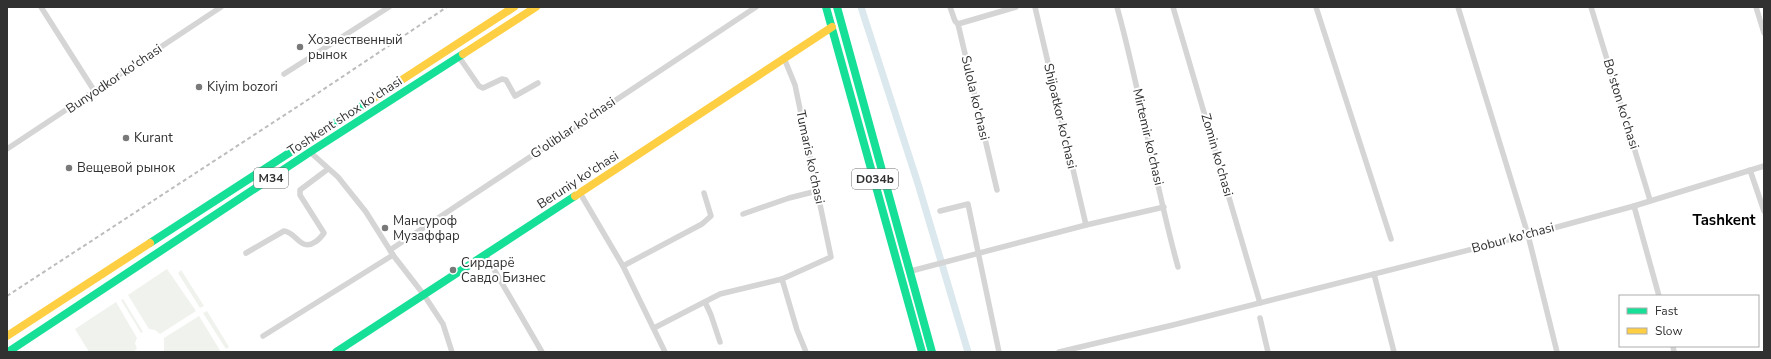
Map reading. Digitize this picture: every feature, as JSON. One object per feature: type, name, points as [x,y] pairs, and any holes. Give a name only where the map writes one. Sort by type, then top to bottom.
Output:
[{"type":"main road","name":"Toshkent shox ko'chasi","points":[[7,336],[514,7]]},
{"type":"main road","name":"Toshkent shox ko'chasi","points":[[8,352],[310,152],[536,7]]},
{"type":"main road","name":"D034b","points":[[826,7],[922,352]]},
{"type":"main road","name":"D034b","points":[[837,7],[911,271],[932,352]]},
{"type":"main road","name":"Beruniy ko'chasi","points":[[336,352],[832,27]]},
{"type":"street","points":[[41,7],[95,92]]},
{"type":"street","name":"Bunyodkor ko'chasi","points":[[7,149],[221,7]]},
{"type":"street","points":[[284,74],[389,7]]},
{"type":"street","name":"G'oliblar ko'chasi","points":[[262,336],[391,252],[756,7]]},
{"type":"street","name":"Sulola ko'chasi","points":[[950,7],[955,21],[958,24],[997,190]]},
{"type":"street","points":[[958,24],[1016,7]]},
{"type":"street","name":"Shijoatkor ko'chasi","points":[[1035,7],[1086,226]]},
{"type":"street","name":"Mirtemir ko'chasi","points":[[1117,7],[1127,42],[1167,226],[1178,267]]},
{"type":"street","name":"Zomin ko'chasi","points":[[1173,7],[1260,303]]},
{"type":"street","points":[[1316,7],[1391,239]]},
{"type":"street","points":[[1458,7],[1528,235],[1557,352]]},
{"type":"street","name":"Bo'ston ko'chasi","points":[[1591,7],[1650,200]]},
{"type":"street","points":[[1756,7],[1764,33]]},
{"type":"street","points":[[459,57],[479,86],[483,88],[502,79],[506,80],[515,96],[538,83]]},
{"type":"street","name":"Tumaris ko'chasi","points":[[782,279],[831,257],[795,85],[784,58]]},
{"type":"street","points":[[310,152],[338,178],[366,212],[391,252],[424,295],[443,324],[452,352]]},
{"type":"street","name":"Bobur ko'chasi","points":[[1059,352],[1528,235],[1634,206],[1764,166]]},
{"type":"street","points":[[246,253],[284,231],[287,231],[298,242],[305,246],[313,244],[321,238],[324,232],[300,195],[300,190],[328,169]]},
{"type":"street","points":[[1750,170],[1764,211]]},
{"type":"street","points":[[743,214],[789,198],[817,191]]},
{"type":"street","points":[[580,193],[623,266],[665,352]]},
{"type":"street","points":[[623,266],[702,224],[711,216],[704,193]]},
{"type":"street","points":[[940,211],[968,204],[999,352]]},
{"type":"street","points":[[1634,206],[1659,295]]},
{"type":"street","points":[[911,271],[1164,207]]},
{"type":"street","points":[[485,254],[542,352]]},
{"type":"street","points":[[1374,274],[1394,352]]},
{"type":"street","points":[[654,328],[720,294],[782,279],[797,330],[806,352]]},
{"type":"street","points":[[705,302],[720,342]]},
{"type":"street","points":[[1260,318],[1268,352]]},
{"type":"shaded area","points":[[167,269],[196,311],[160,334],[155,330],[149,329],[128,295]]},
{"type":"shaded area","points":[[181,270],[204,306],[200,308],[178,273]]},
{"type":"shaded area","points":[[123,299],[143,332],[141,333],[121,300]]},
{"type":"shaded area","points":[[116,302],[137,338],[135,343],[137,349],[132,352],[89,352],[75,329]]},
{"type":"shaded area","points":[[207,311],[229,347],[226,349],[203,313]]},
{"type":"shaded area","points":[[199,316],[221,352],[164,352],[164,338]]},
{"type":"waterway","points":[[861,7],[919,187],[968,352]]},
{"type":"railway","points":[[7,296],[447,7]]},
{"type":"traffic: fast","points":[[826,7],[922,352]]},
{"type":"traffic: fast","points":[[837,7],[932,352]]},
{"type":"traffic: fast","points":[[8,352],[310,152],[463,54]]},
{"type":"traffic: fast","points":[[150,243],[374,98]]},
{"type":"traffic: fast","points":[[336,352],[575,196]]},
{"type":"traffic: slow","points":[[374,98],[514,7]]},
{"type":"traffic: slow","points":[[463,54],[536,7]]},
{"type":"traffic: slow","points":[[575,196],[832,27]]},
{"type":"traffic: slow","points":[[7,336],[150,243]]},
{"type":"place","name":"Хозяественный рынок","points":[[300,47]]},
{"type":"place","name":"Kiyim bozori","points":[[199,87]]},
{"type":"place","name":"Kurant","points":[[126,138]]},
{"type":"place","name":"Вещевой рынок","points":[[69,168]]},
{"type":"place","name":"Мансуроф Музаффар","points":[[385,228]]},
{"type":"place","name":"Сирдарё Савдо Бизнес","points":[[453,270]]},
{"type":"district","name":"Tashkent","points":[[1724,220]]}]
